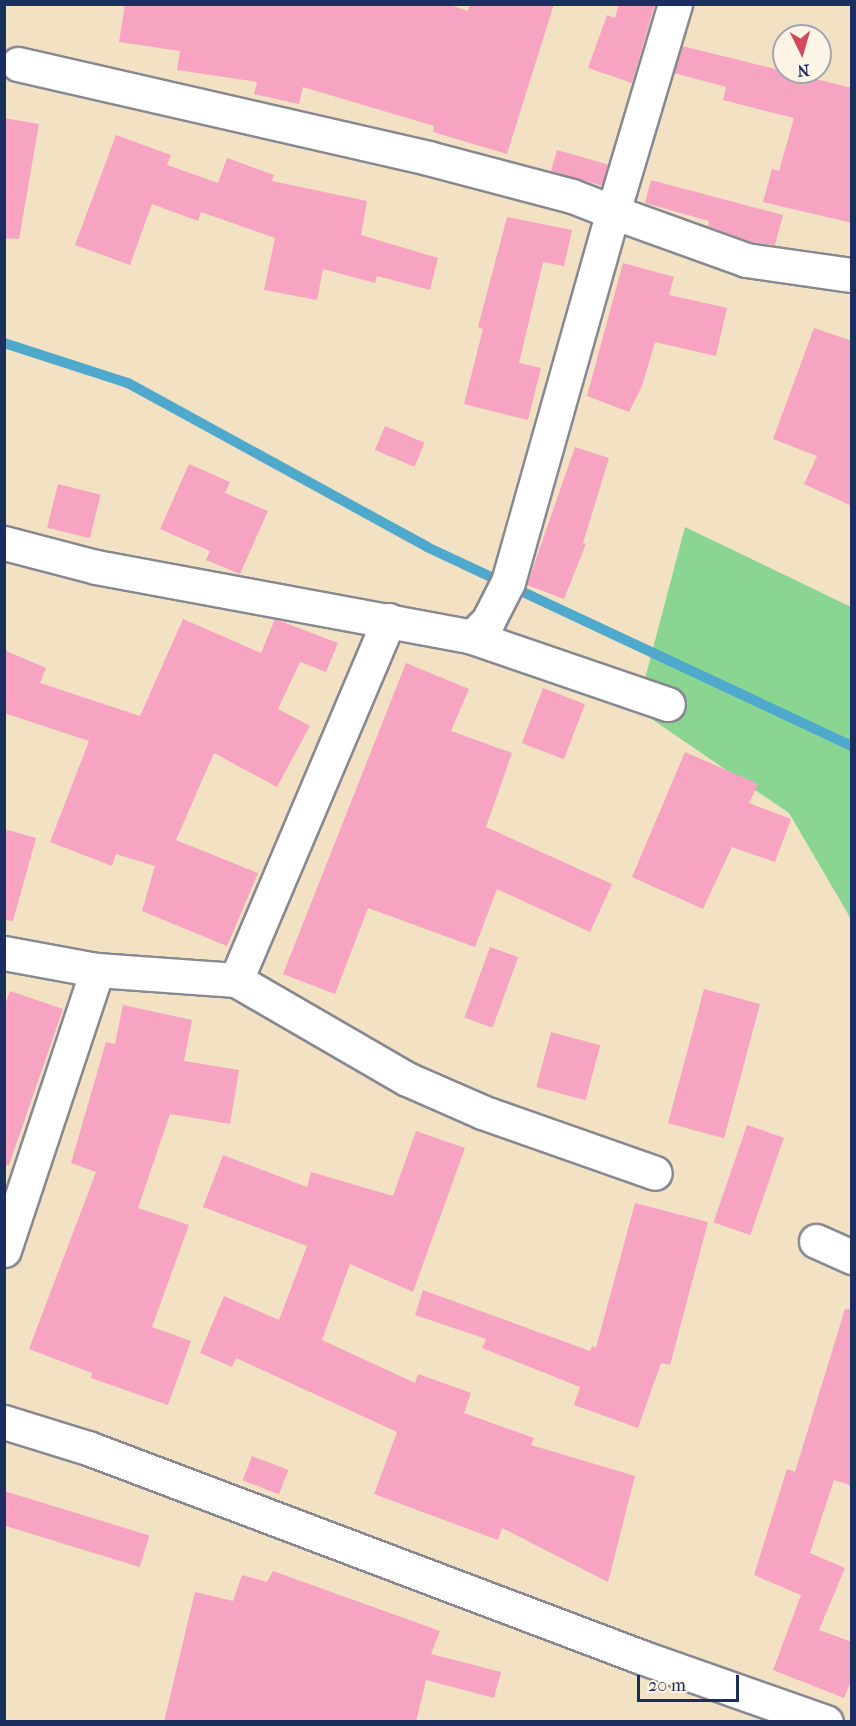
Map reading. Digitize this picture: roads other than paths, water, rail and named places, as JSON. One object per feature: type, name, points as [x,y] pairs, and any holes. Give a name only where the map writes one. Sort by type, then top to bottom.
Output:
[{"type":"street","points":[[480,629],[508,582],[613,212],[675,4]]},
{"type":"street","points":[[18,64],[428,158],[613,212],[746,260],[852,275]]},
{"type":"street","points":[[4,543],[96,567],[388,620],[480,629],[668,704]]},
{"type":"street","points":[[236,980],[388,620]]},
{"type":"street","points":[[4,953],[97,970],[236,980],[407,1079],[482,1112],[655,1173]]},
{"type":"street","points":[[4,1250],[97,970]]},
{"type":"street","points":[[816,1241],[852,1257]]},
{"type":"street","points":[[4,1422],[88,1448],[641,1657],[826,1722]]},
{"type":"waterway","points":[[4,343],[128,383],[427,547],[852,746]]}]
